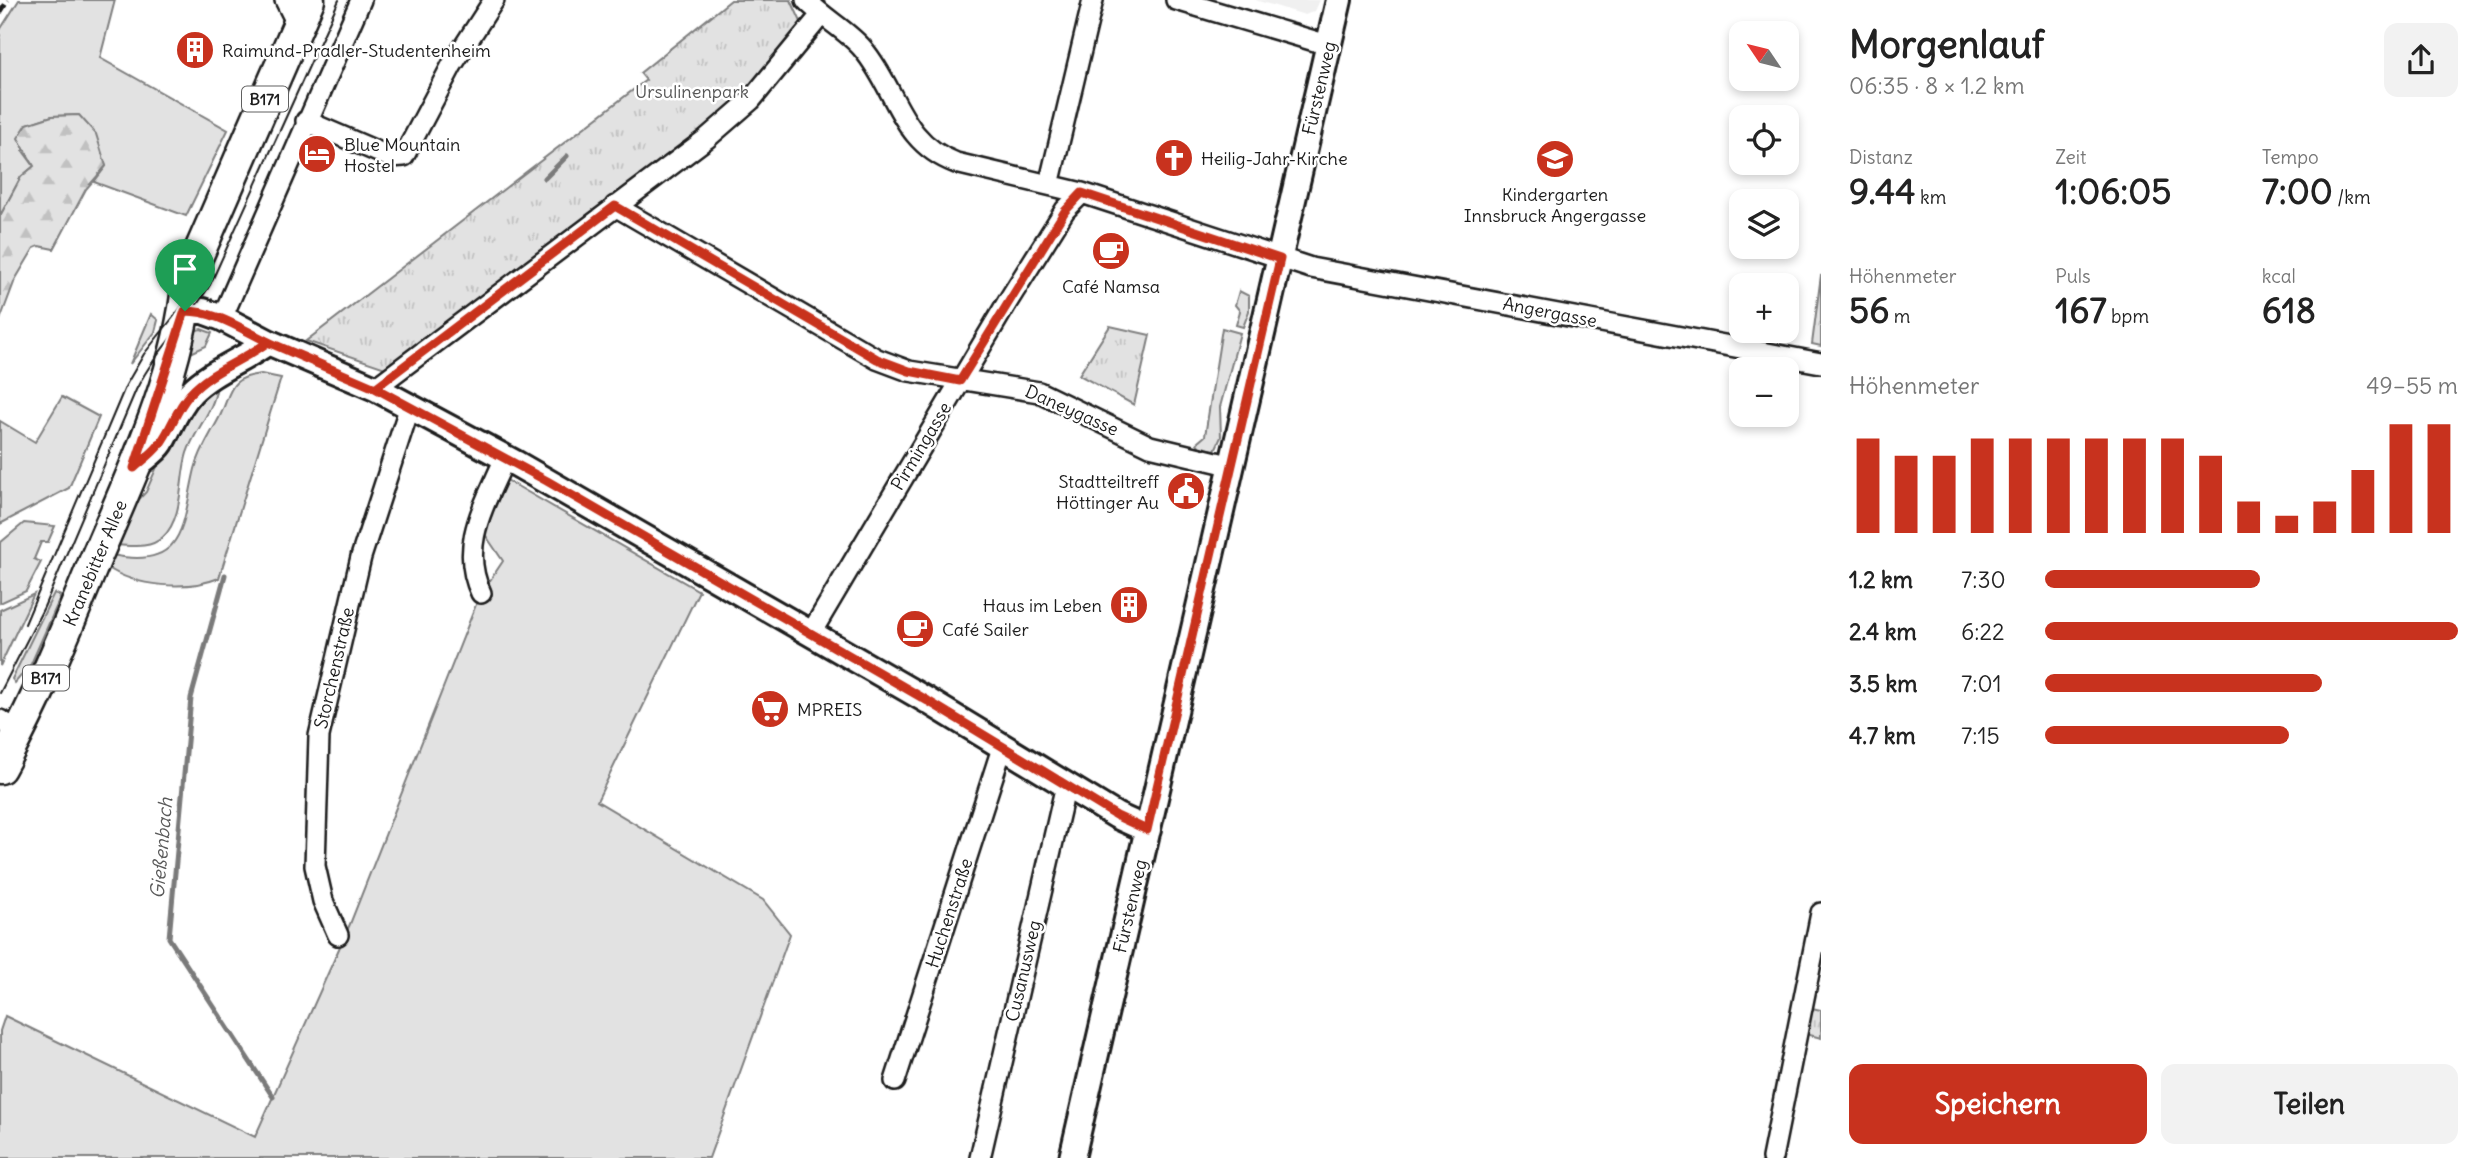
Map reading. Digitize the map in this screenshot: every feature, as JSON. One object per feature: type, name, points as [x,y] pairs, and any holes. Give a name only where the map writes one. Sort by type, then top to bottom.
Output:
[{"type":"main road","name":"Kranebitter Allee","points":[[0,768],[10,725],[56,654],[134,468],[185,311],[188,278],[297,9]]},
{"type":"street","points":[[222,318],[361,0]]},
{"type":"street","points":[[306,121],[390,157],[401,158],[448,73],[494,0]]},
{"type":"street","name":"Angergasse","points":[[806,0],[861,47],[887,80],[904,122],[920,142],[942,158],[1082,193],[1280,259],[1346,275],[1821,363]]},
{"type":"street","points":[[1049,185],[1093,0]]},
{"type":"street","points":[[1176,0],[1328,45]]},
{"type":"street","name":"Fürstenweg","points":[[1072,1158],[1339,0]]},
{"type":"street","points":[[375,388],[706,139],[751,100],[821,15]]},
{"type":"street","name":"Pirmingasse","points":[[811,633],[960,381],[1065,211],[1082,193]]},
{"type":"street","name":"Daneygasse","points":[[615,206],[877,359],[909,371],[960,381],[1004,384],[1039,391],[1150,446],[1233,466]]},
{"type":"street","points":[[185,311],[203,311],[222,318],[268,342],[410,406],[811,633],[1003,745],[1066,785],[1147,830]]},
{"type":"street","points":[[134,468],[160,445],[173,417],[191,392],[211,376],[247,358],[268,342]]},
{"type":"street","name":"Storchenstraße","points":[[338,935],[323,901],[315,866],[319,736],[361,557],[410,406]]},
{"type":"street","points":[[481,593],[474,578],[470,548],[474,530],[505,458]]},
{"type":"street","name":"Huchenstraße","points":[[895,1081],[1003,745]]},
{"type":"street","name":"Cusanusweg","points":[[980,1158],[1066,785]]},
{"type":"street","points":[[1772,1158],[1821,913]]},
{"type":"shaded area","points":[[1255,0],[1320,0],[1315,11],[1305,15]]},
{"type":"green space","points":[[19,0],[115,0],[100,58],[228,130],[186,216],[94,182],[106,166],[92,133],[78,115],[52,116],[27,124],[23,151],[34,166],[21,177],[0,216],[0,30]]},
{"type":"green space","name":"Ursulinenpark","points":[[731,0],[791,0],[807,35],[751,100],[615,206],[385,368],[306,341],[646,80],[640,73]]},
{"type":"green space","points":[[79,115],[96,134],[106,166],[86,189],[54,249],[39,246],[34,248],[15,280],[0,320],[0,216],[21,177],[34,166],[18,138],[27,124],[52,116]]},
{"type":"green space","points":[[1821,275],[1821,346],[1812,344]]},
{"type":"green space","points":[[1239,291],[1249,296],[1249,311],[1243,327],[1236,325],[1240,311],[1235,305]]},
{"type":"green space","points":[[151,314],[158,320],[155,332],[130,364]]},
{"type":"green space","points":[[1110,326],[1150,335],[1134,405],[1079,375]]},
{"type":"green space","points":[[1222,328],[1240,333],[1220,407],[1221,437],[1215,450],[1200,447],[1197,443],[1205,436]]},
{"type":"green space","points":[[201,329],[212,333],[206,346],[184,356],[193,331]]},
{"type":"green space","points":[[261,374],[281,378],[219,578],[192,585],[162,585],[132,579],[107,567],[112,555],[137,558],[155,556],[168,549],[177,538],[183,524],[197,462],[230,392],[242,379]]},
{"type":"green space","points":[[217,383],[213,402],[187,453],[178,508],[170,529],[153,543],[141,546],[116,545],[129,510],[146,492],[175,425]]},
{"type":"green space","points":[[62,397],[99,417],[69,488],[0,524],[0,421],[35,442]]},
{"type":"green space","points":[[505,479],[699,591],[597,801],[763,900],[790,934],[709,1158],[0,1158],[0,1031],[5,1016],[255,1137],[350,924],[479,597],[503,561],[482,530]]},
{"type":"green space","points":[[24,523],[55,526],[48,542],[41,542],[34,559],[41,562],[26,591],[0,603],[0,543]]},
{"type":"green space","points":[[54,593],[61,596],[31,664],[15,683],[12,679]]},
{"type":"green space","points":[[34,594],[0,666],[0,610]]},
{"type":"green space","points":[[1812,1008],[1821,1010],[1821,1038],[1806,1034]]},
{"type":"waterway","points":[[545,178],[567,156]]},
{"type":"waterway","name":"Gießenbach","points":[[225,575],[191,698],[169,938],[273,1097]]},
{"type":"tram line","points":[[0,693],[44,607],[136,390],[152,362],[210,285],[339,0]]},
{"type":"tram line","points":[[25,624],[126,385],[144,354],[198,286]]},
{"type":"railway","points":[[0,13],[8,0]]},
{"type":"place","name":"Raimund-Pradler-Studentenheim","points":[[195,50]]},
{"type":"place","name":"Blue Mountain Hostel","points":[[317,154]]},
{"type":"place","name":"Heilig-Jahr-Kirche","points":[[1174,158]]},
{"type":"place","name":"Kindergarten Innsbruck Angergasse","points":[[1555,159]]},
{"type":"place","name":"Café Namsa","points":[[1111,251]]},
{"type":"place","name":"Stadtteiltreff Höttinger Au","points":[[1186,491]]},
{"type":"place","name":"Haus im Leben","points":[[1129,605]]},
{"type":"place","name":"Café Sailer","points":[[915,629]]},
{"type":"place","name":"MPREIS","points":[[770,709]]},
{"type":"route","points":[[185,311],[165,380],[134,468],[160,445],[173,417],[191,392],[211,376],[247,358],[268,342],[298,356],[375,388],[515,463],[928,701],[1117,816],[1147,830],[1280,259],[1082,193],[1065,211],[960,381],[909,371],[877,359],[615,206],[375,388],[315,362],[298,356],[222,318],[203,311],[185,311]]}]
